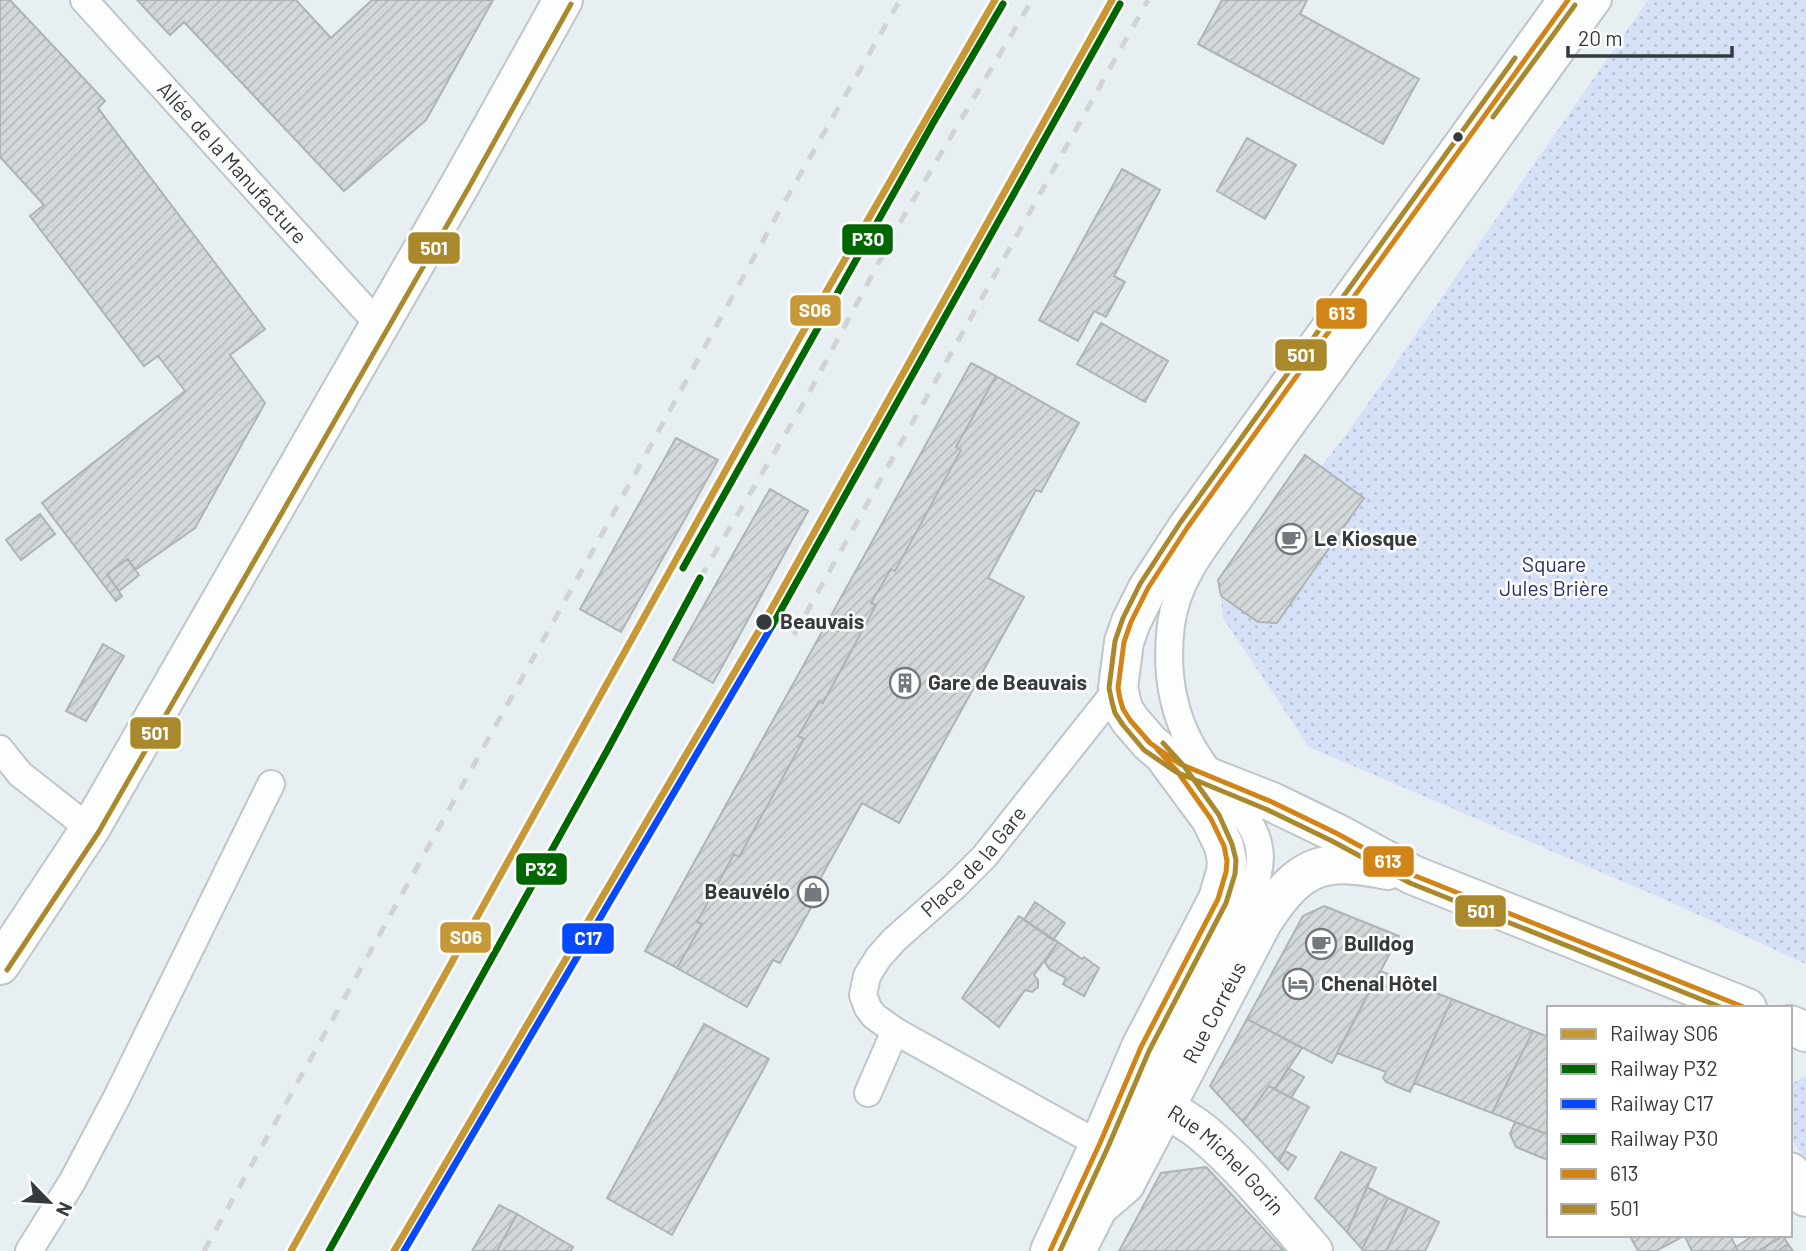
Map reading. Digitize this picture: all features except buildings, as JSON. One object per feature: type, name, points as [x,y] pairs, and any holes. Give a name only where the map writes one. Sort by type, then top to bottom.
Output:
[{"type":"street","points":[[0,965],[90,829],[564,0]]},
{"type":"street","points":[[1568,0],[1187,527],[1148,588],[1131,622],[1124,642],[1118,688],[1130,720],[1150,743],[1180,764],[1283,807],[1413,875],[1742,1006]]},
{"type":"street","name":"Rue Corréus","points":[[1145,1096],[1152,1022],[1218,899],[1227,860],[1224,846],[1211,818],[1163,754]]},
{"type":"street","name":"Rue Corréus","points":[[1050,1251],[1117,1153],[1145,1096],[1288,887],[1303,874],[1319,866],[1337,863],[1376,867],[1413,875]]},
{"type":"street","name":"Rue Michel Gorin","points":[[1145,1096],[1201,1132],[1225,1153],[1313,1251]]},
{"type":"street","name":"Rue Corréus","points":[[1076,1251],[1098,1207],[1125,1184],[1117,1153]]},
{"type":"street","points":[[1792,1175],[1806,1197]]},
{"type":"lane","name":"Allée de la Manufacture","points":[[84,0],[380,326]]},
{"type":"lane","points":[[1145,1096],[1165,1052],[1253,889],[1260,860],[1254,831],[1199,758],[1178,713],[1172,692],[1168,650],[1179,589],[1287,432],[1598,0]]},
{"type":"lane","name":"Place de la Gare","points":[[1117,1153],[895,1031],[874,1016],[863,995],[867,976],[878,958],[894,940],[984,858],[1118,688]]},
{"type":"lane","points":[[0,749],[10,781],[90,829]]},
{"type":"lane","points":[[29,1251],[72,1182],[117,1097],[271,784]]},
{"type":"lane","points":[[868,1093],[895,1031]]},
{"type":"green space","name":"Square Jules Brière","points":[[1648,0],[1806,0],[1806,964],[1666,900],[1309,747],[1223,618],[1221,596],[1351,428]]},
{"type":"green space","points":[[1806,1077],[1806,1161],[1792,1140],[1792,1084]]},
{"type":"railway","points":[[204,1251],[781,208],[900,0]]},
{"type":"railway","points":[[700,578],[802,406],[902,219],[1032,0]]},
{"type":"railway","points":[[794,635],[1148,0]]},
{"type":"rail line","name":"S06","points":[[291,1251],[800,337],[995,0]]},
{"type":"rail line","name":"S06","points":[[394,1251],[764,622],[1112,0]]},
{"type":"rail line","name":"P30","points":[[683,568],[933,123],[1003,4]]},
{"type":"rail line","name":"P30","points":[[772,626],[1120,4]]},
{"type":"rail line","name":"P32","points":[[329,1251],[700,578]]},
{"type":"rail line","name":"C17","points":[[404,1251],[772,626]]},
{"type":"transit line","name":"613","points":[[1568,0],[1187,528],[1148,588],[1131,622],[1124,642],[1118,688],[1123,709],[1130,720],[1150,743],[1180,764],[1272,802],[1413,875],[1741,1006]]},
{"type":"transit line","name":"501","points":[[7,970],[98,833],[571,4]]},
{"type":"transit line","name":"501","points":[[1493,117],[1575,5]]},
{"type":"transit line","name":"501","points":[[1515,58],[1180,523],[1140,584],[1115,641],[1109,688],[1115,713],[1123,725],[1144,750],[1176,772],[1268,810],[1410,883],[1718,1006]]},
{"type":"transit line","name":"501","points":[[1060,1251],[1149,1051],[1226,903],[1235,874],[1236,860],[1232,844],[1219,815],[1184,766],[1163,743]]},
{"type":"transit line","name":"613","points":[[1050,1251],[1141,1047],[1218,899],[1226,872],[1224,846],[1211,819],[1177,771],[1157,749]]},
{"type":"place","name":"Le Kiosque","points":[[1291,539]]},
{"type":"place","name":"Beauvais","points":[[764,622]]},
{"type":"place","name":"Gare de Beauvais","points":[[905,683]]},
{"type":"place","name":"Beauvélo","points":[[813,892]]},
{"type":"place","name":"Bulldog","points":[[1321,944]]},
{"type":"place","name":"Chenal Hôtel","points":[[1298,984]]}]
